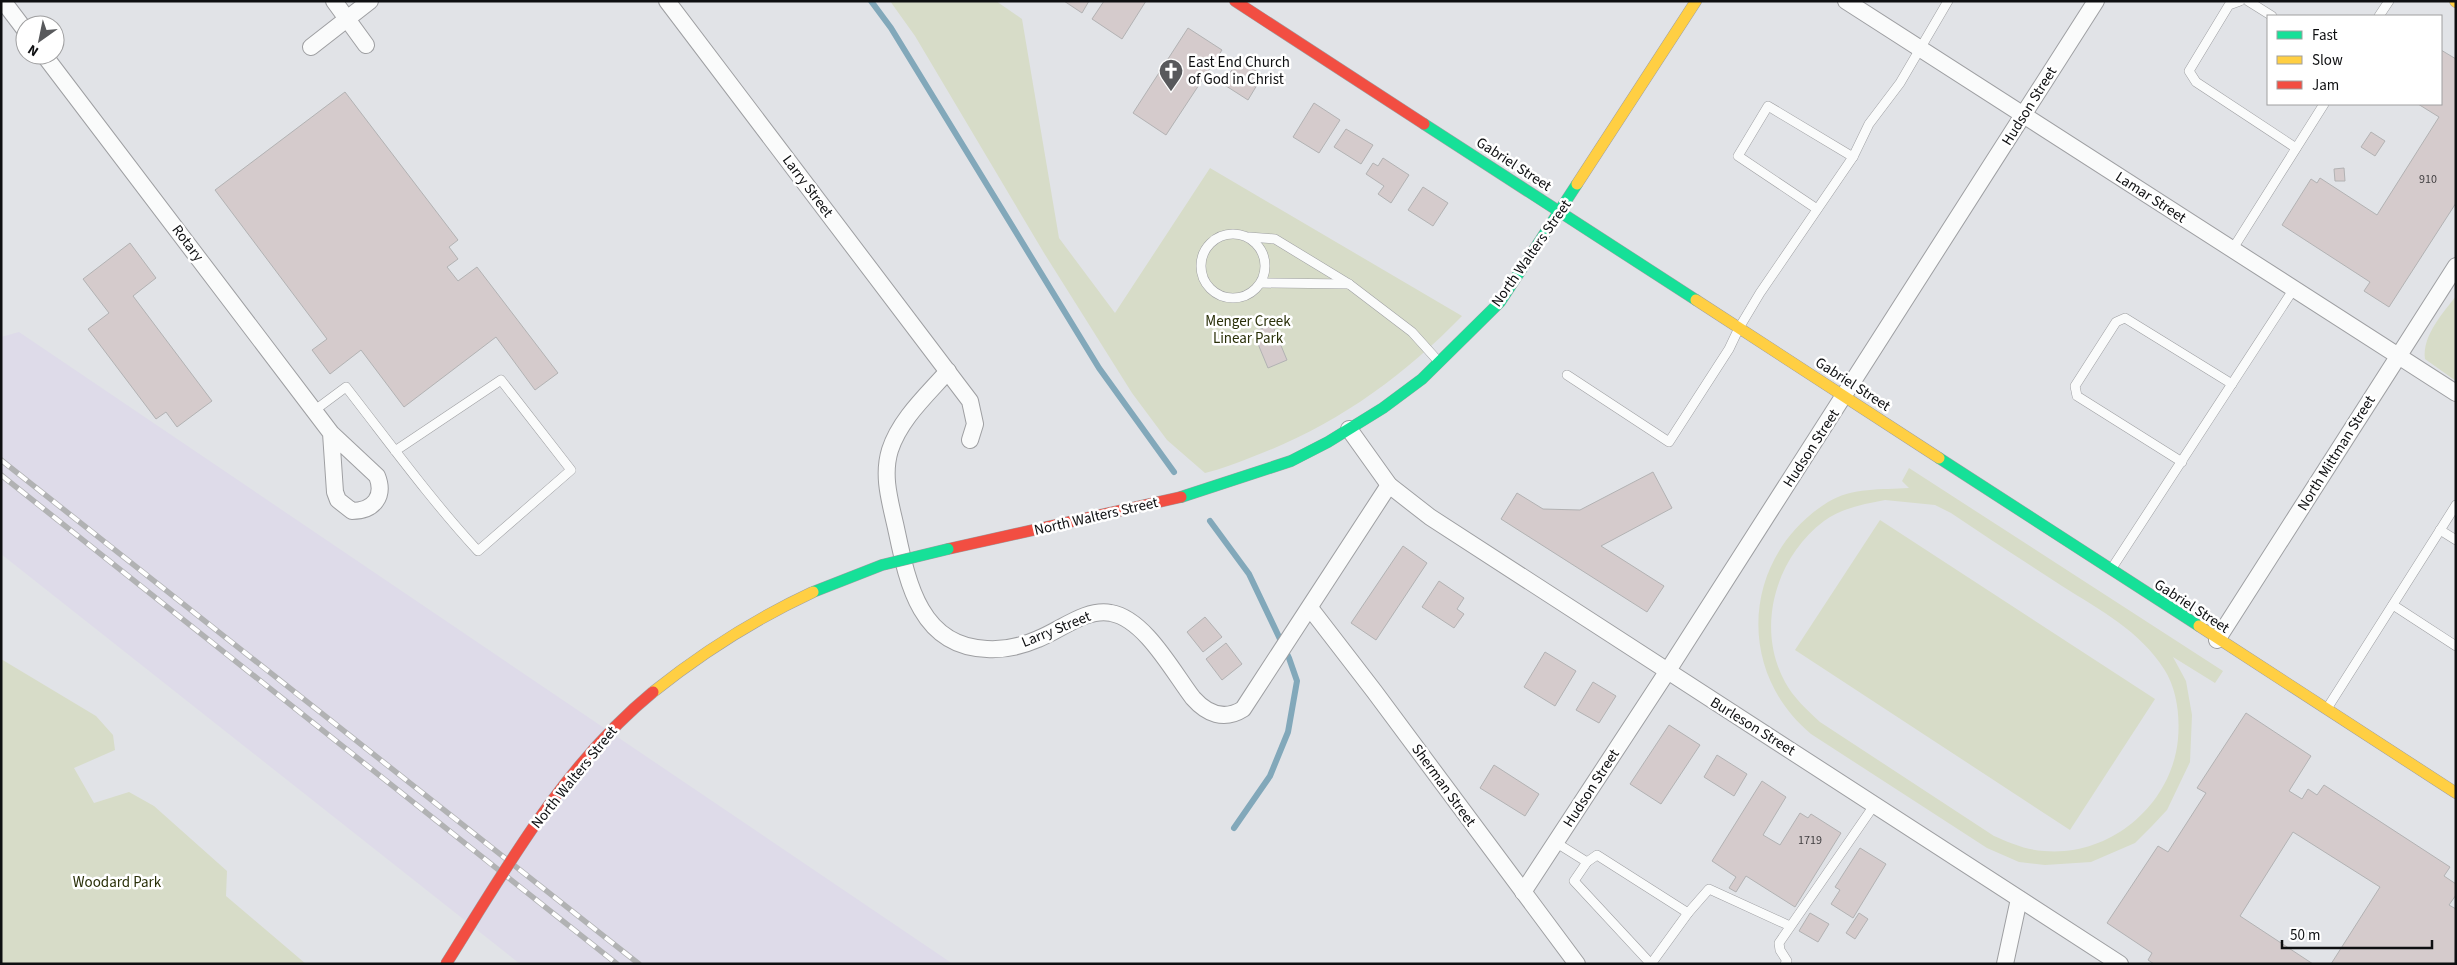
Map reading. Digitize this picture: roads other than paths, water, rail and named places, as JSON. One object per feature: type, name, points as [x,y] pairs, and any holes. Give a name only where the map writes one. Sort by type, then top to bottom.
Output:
[{"type":"main road","name":"Gabriel Street","points":[[1235,1],[2217,640],[2456,792]]},
{"type":"main road","name":"North Walters Street","points":[[446,964],[535,823],[587,756],[659,684],[697,656],[788,602],[883,564],[1196,493],[1291,461],[1383,408],[1422,379],[1500,302],[1561,212],[1696,1]]},
{"type":"street","points":[[3,1],[15,17]]},
{"type":"street","points":[[334,1],[366,45]]},
{"type":"street","points":[[311,47],[370,1]]},
{"type":"street","name":"Larry Street","points":[[667,1],[970,401],[975,424],[970,440]]},
{"type":"street","name":"Lamar Street","points":[[1846,1],[2456,393]]},
{"type":"street","name":"Hudson Street","points":[[1523,892],[1667,672],[2096,1]]},
{"type":"street","name":"Rotary","points":[[52,65],[331,433]]},
{"type":"street","name":"North Mittman Street","points":[[2217,640],[2456,266]]},
{"type":"street","name":"Larry Street","points":[[948,371],[904,422],[891,447],[887,464],[887,486],[907,580],[922,613],[937,629],[959,643],[984,649],[1004,649],[1038,639],[1093,613],[1112,612],[1131,621],[1142,630],[1200,706],[1212,714],[1223,716],[1242,709],[1310,608]]},
{"type":"street","name":"Burleson Street","points":[[1349,429],[1389,485],[1430,517],[2120,964]]},
{"type":"street","points":[[1310,608],[1389,485]]},
{"type":"street","name":"Sherman Street","points":[[1310,608],[1374,690],[1577,964]]},
{"type":"street","points":[[2005,964],[2019,898]]},
{"type":"lane","points":[[1568,375],[1669,442],[1729,349],[1738,328],[1816,209],[1853,157],[1869,124],[1900,83],[1948,1]]},
{"type":"lane","points":[[2240,1],[2230,5],[2189,71],[2196,82],[2296,148]]},
{"type":"lane","points":[[2248,1],[2270,15]]},
{"type":"lane","points":[[2380,15],[2389,1]]},
{"type":"lane","points":[[2232,250],[2323,105]]},
{"type":"lane","points":[[1816,209],[1738,156],[1768,106],[1853,157]]},
{"type":"lane","points":[[1249,237],[1263,252],[1265,273],[1261,283],[1254,291],[1245,296],[1223,296],[1214,291],[1206,283],[1202,274],[1201,263],[1210,243],[1228,234],[1275,239],[1349,284],[1412,332],[1439,363]]},
{"type":"lane","points":[[1261,283],[1349,284]]},
{"type":"lane","points":[[2111,570],[2293,290]]},
{"type":"lane","points":[[2182,462],[2077,396],[2075,386],[2116,322],[2125,318],[2232,384]]},
{"type":"lane","points":[[314,410],[346,387],[450,521],[478,551],[571,470],[501,380],[395,450]]},
{"type":"lane","points":[[2326,710],[2456,505]]},
{"type":"lane","points":[[2440,530],[2456,540]]},
{"type":"lane","points":[[2393,605],[2456,646]]},
{"type":"lane","points":[[1785,964],[1787,961],[1780,950],[1779,943],[1875,804]]},
{"type":"lane","points":[[1555,842],[1587,862]]},
{"type":"lane","points":[[1688,913],[1603,857],[1597,855],[1587,862],[1574,881],[1651,964],[1688,913],[1709,889],[1790,926]]},
{"type":"waterway","points":[[871,1],[891,28],[1099,368],[1174,472]]},
{"type":"waterway","points":[[1210,521],[1249,574],[1289,658],[1297,681],[1288,732],[1270,776],[1234,828]]},
{"type":"railway","points":[[1,460],[639,964]]},
{"type":"railway","points":[[1,475],[617,964]]},
{"type":"place","name":"East End Church of God in Christ","points":[[1171,92]]},
{"type":"park label","name":"Menger Creek Linear Park","points":[[1248,330]]},
{"type":"park label","name":"Woodard Park","points":[[117,882]]}]
